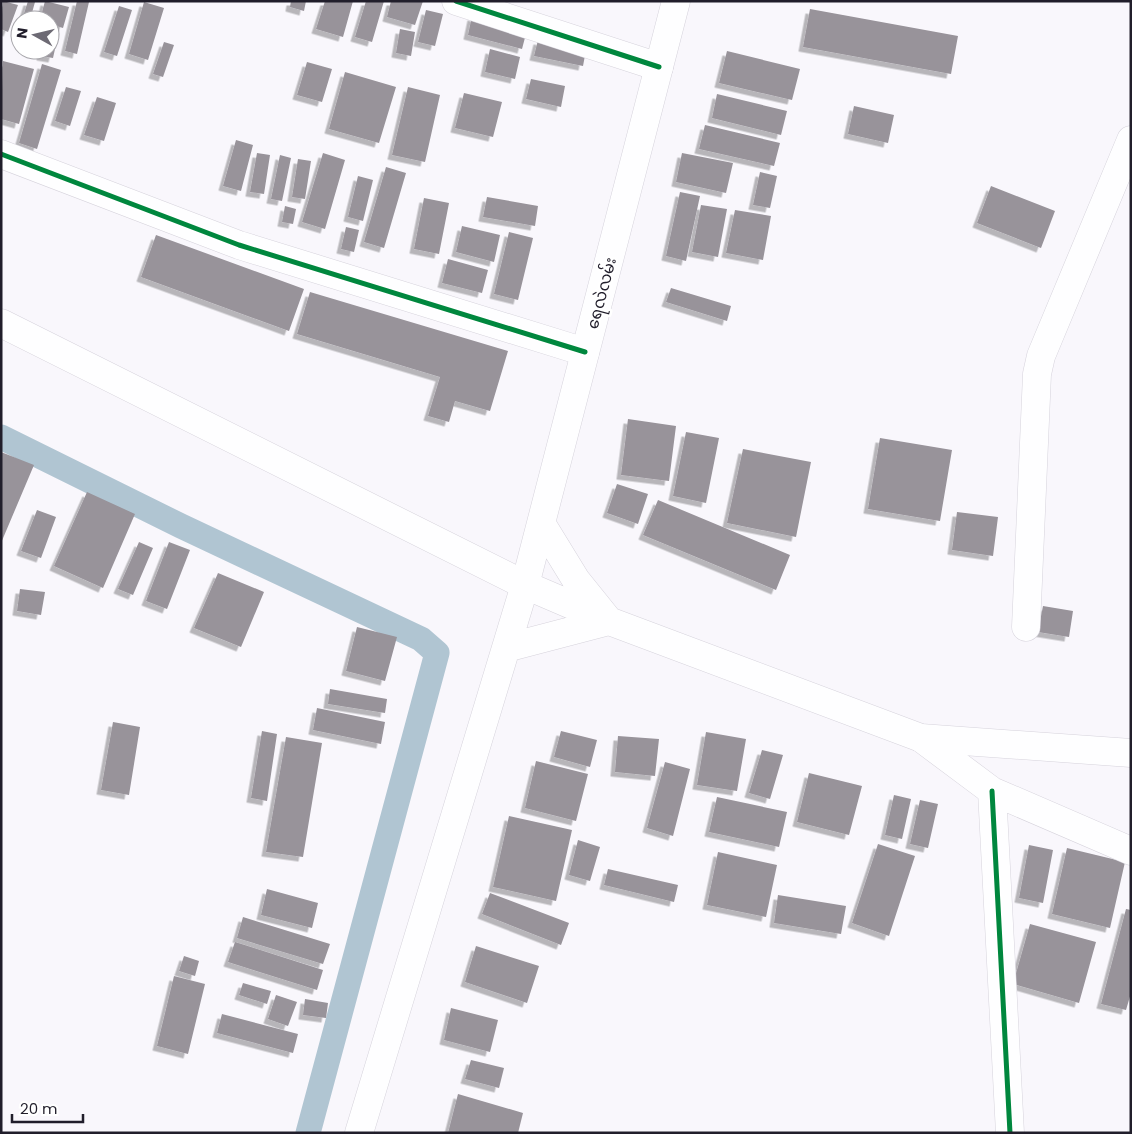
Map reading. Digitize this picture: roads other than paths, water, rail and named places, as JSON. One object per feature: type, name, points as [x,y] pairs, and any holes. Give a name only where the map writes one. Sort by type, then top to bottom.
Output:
[{"type":"main road","points":[[456,1],[659,67]]},
{"type":"main road","name":"ရေလဲလမ်း","points":[[359,1133],[525,585],[676,1]]},
{"type":"main road","points":[[1026,626],[1037,374],[1041,356],[1131,140]]},
{"type":"main road","points":[[1,154],[239,245],[585,352]]},
{"type":"main road","points":[[1,323],[525,585],[609,621],[921,738],[1131,753]]},
{"type":"main road","points":[[541,524],[576,580],[609,621]]},
{"type":"main road","points":[[506,648],[609,621]]},
{"type":"main road","points":[[921,738],[992,792],[1131,851]]},
{"type":"main road","points":[[992,792],[1010,1133]]},
{"type":"waterway","points":[[1,437],[181,526],[421,639],[437,653],[308,1133]]}]
